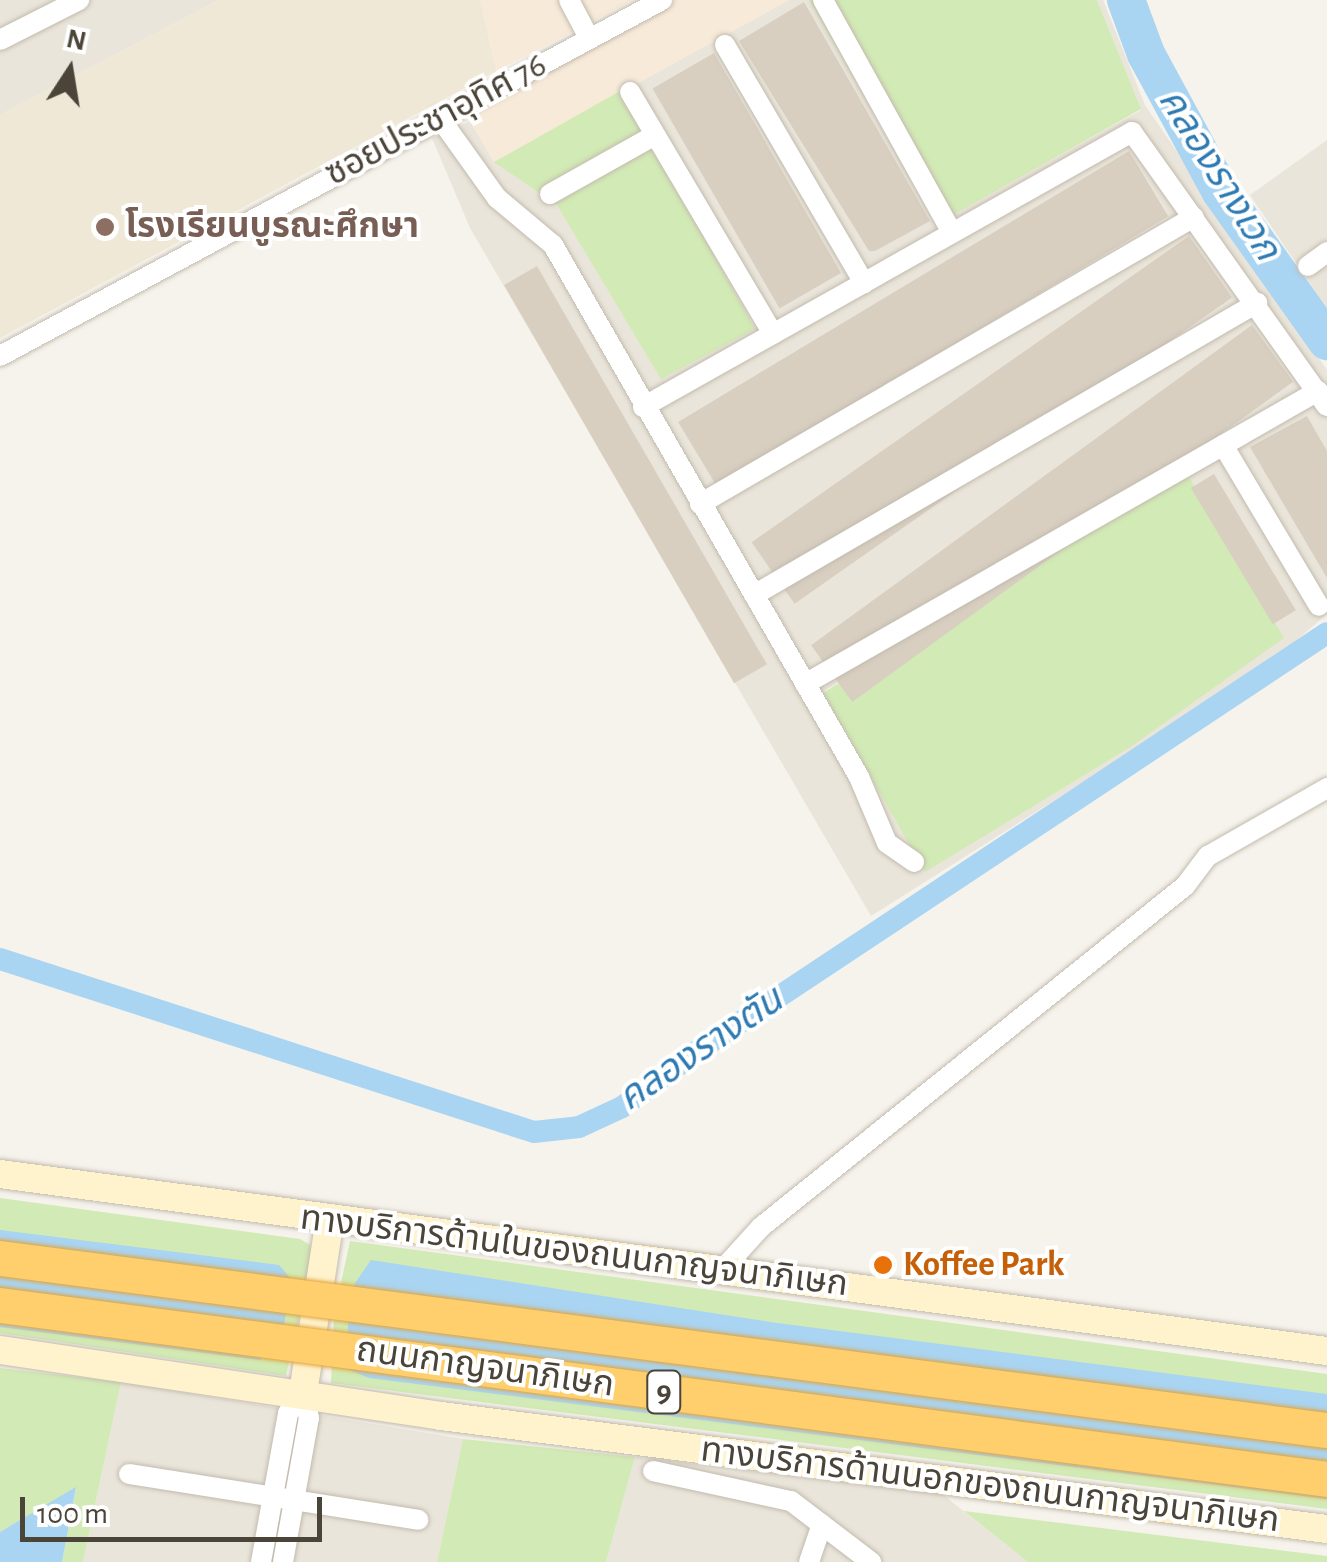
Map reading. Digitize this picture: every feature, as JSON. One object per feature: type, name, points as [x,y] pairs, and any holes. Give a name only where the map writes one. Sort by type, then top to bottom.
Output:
[{"type":"highway","name":"ถนนกาญจนาภิเษก","points":[[0,1258],[1327,1430]]},
{"type":"highway","name":"ถนนกาญจนาภิเษก","points":[[0,1305],[1327,1479]]},
{"type":"main road","name":"ทางบริการด้านในของถนนกาญจนาภิเษก","points":[[0,1174],[1327,1351]]},
{"type":"main road","points":[[303,1393],[330,1220]]},
{"type":"main road","name":"ทางบริการด้านนอกของถนนกาญจนาภิเษก","points":[[0,1350],[1327,1529]]},
{"type":"street","points":[[0,40],[79,0]]},
{"type":"street","points":[[569,0],[589,38]]},
{"type":"street","name":"ซอยประชาอุทิศ 76","points":[[0,356],[662,0]]},
{"type":"street","points":[[822,0],[952,233]]},
{"type":"street","points":[[725,45],[864,283]]},
{"type":"street","points":[[630,92],[773,334]]},
{"type":"street","points":[[439,117],[497,198],[553,246],[859,778],[887,843],[914,862]]},
{"type":"street","points":[[643,407],[1132,132],[1322,398],[1223,445],[806,684]]},
{"type":"street","points":[[550,194],[655,134]]},
{"type":"street","points":[[700,504],[1194,217]]},
{"type":"street","points":[[1308,266],[1327,252]]},
{"type":"street","points":[[754,595],[1257,303]]},
{"type":"street","points":[[1223,445],[1319,606]]},
{"type":"street","points":[[722,1271],[760,1228],[1184,886],[1208,856],[1327,788]]},
{"type":"street","points":[[261,1562],[309,1418],[303,1393]]},
{"type":"street","points":[[653,1471],[791,1500],[871,1562]]},
{"type":"street","points":[[129,1474],[418,1520]]},
{"type":"street","points":[[283,1500],[283,1562]]},
{"type":"street","points":[[809,1562],[822,1524]]},
{"type":"shaded area","points":[[0,0],[219,0],[0,115]]},
{"type":"shaded area","name":"โรงเรียนบูรณะศึกษา","points":[[219,0],[480,0],[496,71],[0,338],[0,115]]},
{"type":"shaded area","points":[[480,0],[633,0],[496,71]]},
{"type":"shaded area","points":[[676,0],[789,0],[494,162],[465,112]]},
{"type":"shaded area","points":[[789,0],[809,0],[936,223],[1141,110],[1097,0],[1103,0],[1145,105],[1327,370],[1327,614],[1267,666],[871,916],[470,228],[432,138],[470,121],[494,162]],"holes":[[[1178,475],[1129,748],[925,871],[823,692]]]},
{"type":"shaded area","points":[[1327,140],[1327,309],[1250,195]]},
{"type":"shaded area","points":[[121,1382],[463,1439],[437,1562],[83,1562]]},
{"type":"shaded area","points":[[635,1457],[942,1494],[1028,1562],[606,1562]]},
{"type":"green space","points":[[809,0],[1097,0],[1141,109],[937,224]]},
{"type":"green space","points":[[622,90],[755,329],[661,379],[557,205],[494,162]]},
{"type":"green space","points":[[1179,475],[1190,479],[1284,638],[1129,748],[925,872],[823,693]]},
{"type":"green space","points":[[0,1198],[300,1239],[314,1247],[286,1376],[0,1333]]},
{"type":"green space","points":[[350,1241],[1327,1374],[1327,1509],[331,1383],[334,1315]]},
{"type":"green space","points":[[0,1368],[121,1382],[83,1562],[62,1562],[76,1488],[0,1532]]},
{"type":"green space","points":[[463,1439],[635,1457],[606,1562],[437,1562]]},
{"type":"green space","points":[[964,1511],[1327,1556],[1327,1562],[1028,1562]]},
{"type":"water","points":[[0,1230],[279,1265],[291,1279],[284,1326],[260,1360],[0,1327]]},
{"type":"water","points":[[371,1260],[777,1323],[1327,1394],[1327,1499],[369,1378],[347,1369],[348,1323],[355,1283]]},
{"type":"water","points":[[76,1487],[62,1562],[0,1562],[0,1532]]},
{"type":"building","points":[[804,2],[930,221],[875,251],[869,251],[739,41]]},
{"type":"building","points":[[714,53],[841,273],[780,308],[653,88]]},
{"type":"building","points":[[1129,151],[1168,216],[717,487],[678,422]]},
{"type":"building","points":[[1189,236],[1232,297],[795,604],[752,542]]},
{"type":"building","points":[[537,266],[767,664],[734,683],[504,285]]},
{"type":"building","points":[[1252,325],[1293,382],[852,702],[811,645]]},
{"type":"building","points":[[1307,416],[1327,451],[1327,578],[1250,447]]},
{"type":"building","points":[[1214,474],[1296,610],[1273,624],[1191,488]]},
{"type":"waterway","name":"คลองรางเวก","points":[[1126,0],[1146,54],[1221,192],[1327,341]]},
{"type":"waterway","name":"คลองรางตัน","points":[[0,959],[534,1132],[579,1127],[622,1107],[700,1049],[1327,633]]},
{"type":"place","name":"โรงเรียนบูรณะศึกษา","points":[[105,227]]},
{"type":"place","name":"Koffee Park","points":[[883,1265]]}]
